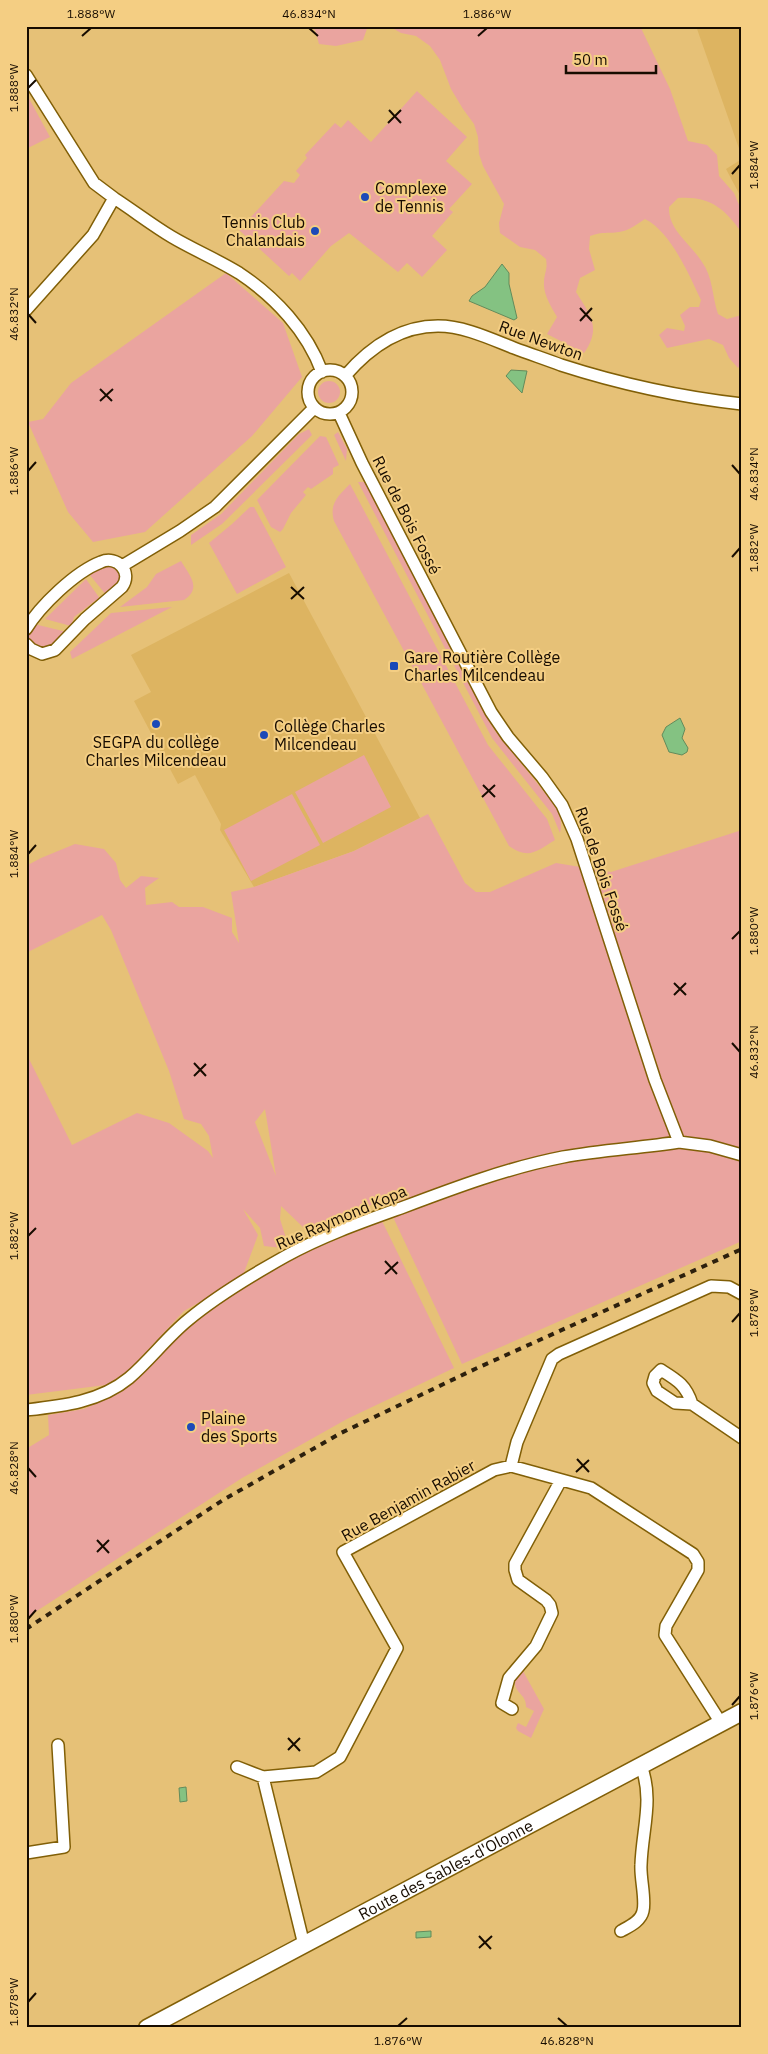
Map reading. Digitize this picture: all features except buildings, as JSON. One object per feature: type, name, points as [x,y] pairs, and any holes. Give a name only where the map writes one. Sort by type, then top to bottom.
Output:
[{"type":"main road","name":"Route des Sables-d'Olonne","points":[[148,2028],[742,1712]]},
{"type":"street","points":[[26,75],[94,183],[172,237],[239,273],[261,290],[295,324],[310,347],[322,372]]},
{"type":"street","points":[[26,310],[93,236],[114,198]]},
{"type":"street","name":"Rue Newton","points":[[344,376],[366,352],[390,338],[404,332],[439,326],[472,332],[610,381],[705,400],[742,404]]},
{"type":"street","points":[[330,370],[344,376],[350,383],[352,391],[351,400],[346,408],[339,413],[330,414],[322,413],[314,408],[308,392],[310,383],[315,376],[330,370]]},
{"type":"street","points":[[122,566],[197,521],[216,507],[314,408]]},
{"type":"street","name":"Rue de Bois Fossé","points":[[339,413],[362,463],[491,712],[508,737],[542,777],[562,805],[577,839],[655,1080],[679,1142]]},
{"type":"street","points":[[26,629],[38,612],[59,591],[91,567],[107,560],[117,562],[122,566],[127,576],[126,582],[122,587],[85,619],[54,650],[42,654],[31,649],[26,644]]},
{"type":"street","points":[[679,1142],[710,1146],[742,1155]]},
{"type":"street","name":"Rue Raymond Kopa","points":[[26,1410],[83,1401],[97,1397],[119,1385],[137,1370],[186,1321],[208,1304],[287,1255],[375,1218],[464,1184],[532,1164],[565,1157],[679,1142]]},
{"type":"street","points":[[721,1724],[665,1635],[666,1626],[698,1570],[698,1562],[693,1554],[591,1488],[511,1466],[517,1442],[552,1359],[559,1354],[712,1286],[729,1287],[742,1294]]},
{"type":"street","points":[[692,1404],[742,1438]]},
{"type":"street","name":"Rue Benjamin Rabier","points":[[263,1777],[316,1772],[340,1758],[397,1648],[343,1552],[494,1470],[511,1466]]},
{"type":"street","points":[[512,1708],[502,1703],[508,1678],[536,1646],[552,1613],[550,1605],[546,1600],[518,1580],[515,1570],[516,1564],[562,1480]]},
{"type":"street","points":[[26,1853],[64,1847],[58,1745]]},
{"type":"street","points":[[621,1931],[636,1923],[644,1911],[641,1865],[648,1805],[647,1783],[641,1766]]},
{"type":"street","points":[[237,1768],[263,1777],[304,1945]]},
{"type":"shaded area","points":[[309,26],[368,26],[363,40],[336,46],[319,44],[315,30]]},
{"type":"shaded area","points":[[389,26],[640,26],[670,89],[688,141],[707,145],[717,155],[719,176],[734,193],[742,212],[742,233],[722,210],[708,202],[699,199],[678,198],[669,207],[672,223],[676,230],[706,268],[718,314],[727,319],[742,315],[742,332],[739,334],[742,356],[738,368],[729,358],[723,345],[709,339],[667,348],[659,335],[667,328],[684,331],[685,326],[680,315],[690,307],[699,307],[701,300],[671,244],[654,225],[645,219],[623,231],[590,236],[589,249],[595,270],[580,278],[576,292],[592,321],[593,328],[592,336],[584,353],[547,334],[557,317],[545,292],[546,259],[535,250],[520,247],[500,233],[499,223],[504,204],[483,166],[474,124],[451,89],[440,60],[430,46],[416,36],[401,33]]},
{"type":"shaded area","points":[[696,26],[742,26],[742,157]]},
{"type":"shaded area","name":"Complexe de Tennis","points":[[417,91],[467,137],[446,161],[472,184],[449,209],[453,212],[432,236],[447,250],[422,277],[407,263],[398,272],[349,233],[331,246],[300,281],[292,273],[289,276],[239,230],[284,181],[294,183],[300,175],[296,171],[307,158],[305,155],[335,123],[341,128],[348,120],[371,142]]},
{"type":"shaded area","points":[[26,93],[50,137],[26,149]]},
{"type":"shaded area","points":[[742,159],[742,199],[726,169]]},
{"type":"shaded area","points":[[502,264],[509,273],[509,284],[517,318],[514,320],[469,301],[472,296],[485,287]]},
{"type":"shaded area","points":[[226,273],[283,323],[302,377],[252,436],[145,532],[93,542],[68,512],[28,422],[43,419],[71,383]]},
{"type":"shaded area","points":[[511,370],[527,371],[522,393],[506,376]]},
{"type":"shaded area","points":[[329,381],[337,384],[340,392],[337,400],[329,403],[321,400],[318,392],[321,384]]},
{"type":"shaded area","points":[[309,429],[312,435],[222,524],[191,545],[191,535],[221,514],[299,434]]},
{"type":"shaded area","points":[[338,432],[347,449],[346,461],[334,435]]},
{"type":"shaded area","points":[[320,436],[326,437],[339,465],[333,468],[333,474],[311,489],[308,487],[303,492],[306,495],[291,513],[280,532],[271,527],[257,500]]},
{"type":"shaded area","points":[[358,482],[364,482],[368,487],[495,731],[553,803],[561,821],[560,833],[552,814],[492,738]]},
{"type":"shaded area","points":[[350,484],[488,745],[547,819],[555,840],[538,850],[522,853],[509,846],[334,521],[334,505],[338,496]]},
{"type":"shaded area","points":[[250,507],[254,507],[286,567],[237,594],[209,543]]},
{"type":"shaded area","points":[[181,561],[193,582],[192,591],[184,600],[120,607],[147,587],[156,574]]},
{"type":"shaded area","points":[[105,564],[110,564],[121,571],[119,584],[107,596],[89,574]]},
{"type":"shaded area","name":"Collège Charles Milcendeau","points":[[289,573],[420,818],[354,851],[254,887],[220,830],[221,824],[195,775],[178,784],[134,701],[151,692],[131,655]]},
{"type":"shaded area","points":[[86,579],[101,600],[96,600],[74,617],[71,626],[45,619]]},
{"type":"shaded area","points":[[172,607],[72,659],[70,652],[111,613]]},
{"type":"shaded area","points":[[34,624],[67,632],[49,648],[36,648],[29,640]]},
{"type":"shaded area","points":[[680,718],[685,729],[682,738],[688,748],[687,752],[682,755],[669,752],[662,735],[666,727]]},
{"type":"shaded area","points":[[364,755],[391,807],[323,843],[295,792]]},
{"type":"shaded area","points":[[292,794],[320,845],[251,881],[224,830]]},
{"type":"shaded area","points":[[428,814],[465,883],[476,892],[490,892],[556,863],[611,872],[742,830],[742,1241],[462,1364],[385,1200],[305,1229],[281,1206],[280,1219],[286,1238],[282,1248],[264,1246],[260,1228],[243,1209],[258,1235],[242,1278],[184,1311],[128,1371],[106,1385],[26,1395],[26,1053],[72,1145],[137,1113],[169,1123],[208,1151],[213,1158],[209,1136],[201,1124],[184,1119],[169,1071],[111,930],[102,915],[26,953],[26,866],[75,844],[104,849],[116,863],[120,880],[126,888],[141,876],[159,878],[145,888],[146,905],[172,902],[179,907],[203,907],[232,918],[232,932],[239,943],[231,892],[254,887],[354,851]],"holes":[[[265,1109],[276,1176],[255,1122]]]},
{"type":"shaded area","name":"Plaine des Sports","points":[[382,1221],[454,1368],[347,1419],[242,1478],[26,1618],[26,1449],[49,1435],[48,1415],[84,1409],[123,1391],[187,1327],[213,1307],[294,1257]]},
{"type":"shaded area","points":[[523,1671],[544,1709],[531,1738],[516,1728],[518,1723],[526,1727],[534,1711],[526,1707],[524,1698],[516,1688],[516,1679],[519,1672]]},
{"type":"shaded area","points":[[186,1787],[187,1801],[180,1802],[179,1788]]},
{"type":"shaded area","points":[[431,1931],[431,1937],[416,1938],[416,1932]]},
{"type":"railway","points":[[26,1629],[223,1500],[341,1433],[475,1369],[742,1249]]},
{"type":"place","name":"Complexe de Tennis","points":[[365,197]]},
{"type":"place","name":"Tennis Club Chalandais","points":[[315,231]]},
{"type":"place","name":"Gare Routière Collège Charles Milcendeau","points":[[394,666]]},
{"type":"place","name":"SEGPA du collège Charles Milcendeau","points":[[156,724]]},
{"type":"place","name":"Collège Charles Milcendeau","points":[[264,735]]},
{"type":"place","name":"Plaine des Sports","points":[[191,1427]]}]
